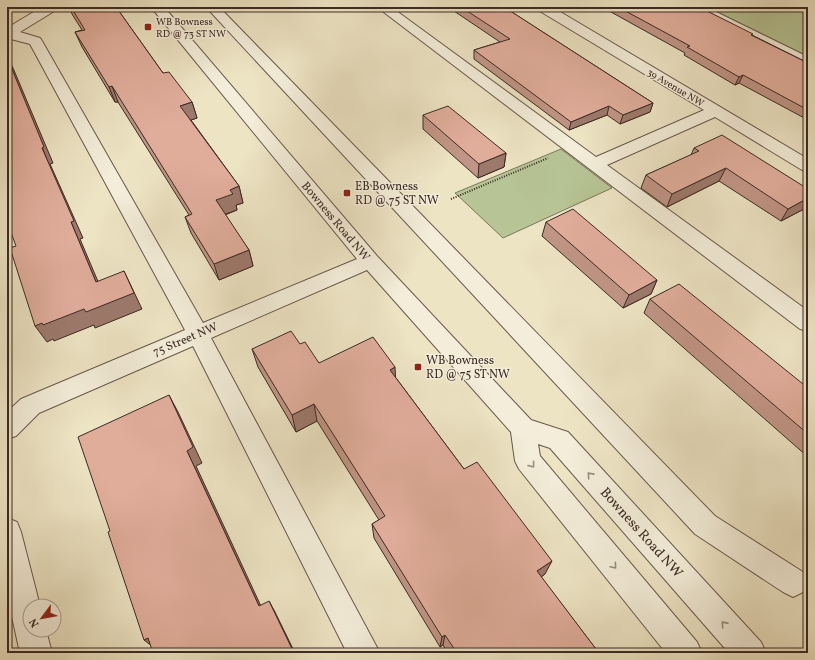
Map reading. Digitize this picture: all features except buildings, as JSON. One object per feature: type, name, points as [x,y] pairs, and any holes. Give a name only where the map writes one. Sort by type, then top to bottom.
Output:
[{"type":"street","points":[[7,33],[51,7]]},
{"type":"street","name":"Bowness Road NW","points":[[157,7],[370,261],[523,428],[559,440],[750,653]]},
{"type":"street","points":[[212,7],[705,525],[793,582]]},
{"type":"street","points":[[383,7],[808,323]]},
{"type":"street","name":"39 Avenue NW","points":[[543,7],[808,166]]},
{"type":"street","points":[[696,7],[808,63]]},
{"type":"street","points":[[7,33],[35,41],[198,334],[364,653]]},
{"type":"street","points":[[594,164],[716,111]]},
{"type":"street","name":"75 Street NW","points":[[7,428],[30,406],[370,261]]},
{"type":"street","points":[[523,428],[528,461],[686,653]]},
{"type":"street","points":[[7,532],[23,598]]},
{"type":"street","points":[[32,638],[36,653]]},
{"type":"path","points":[[451,199],[573,148]]},
{"type":"green space","points":[[709,7],[808,7],[808,58],[713,11]]},
{"type":"green space","points":[[561,149],[612,188],[503,238],[455,193]]},
{"type":"place","name":"WB Bowness RD @ 73 ST NW","points":[[148,27]]},
{"type":"place","name":"EB Bowness RD @ 75 ST NW","points":[[347,193]]},
{"type":"place","name":"WB Bowness RD @ 75 ST NW","points":[[418,367]]}]
